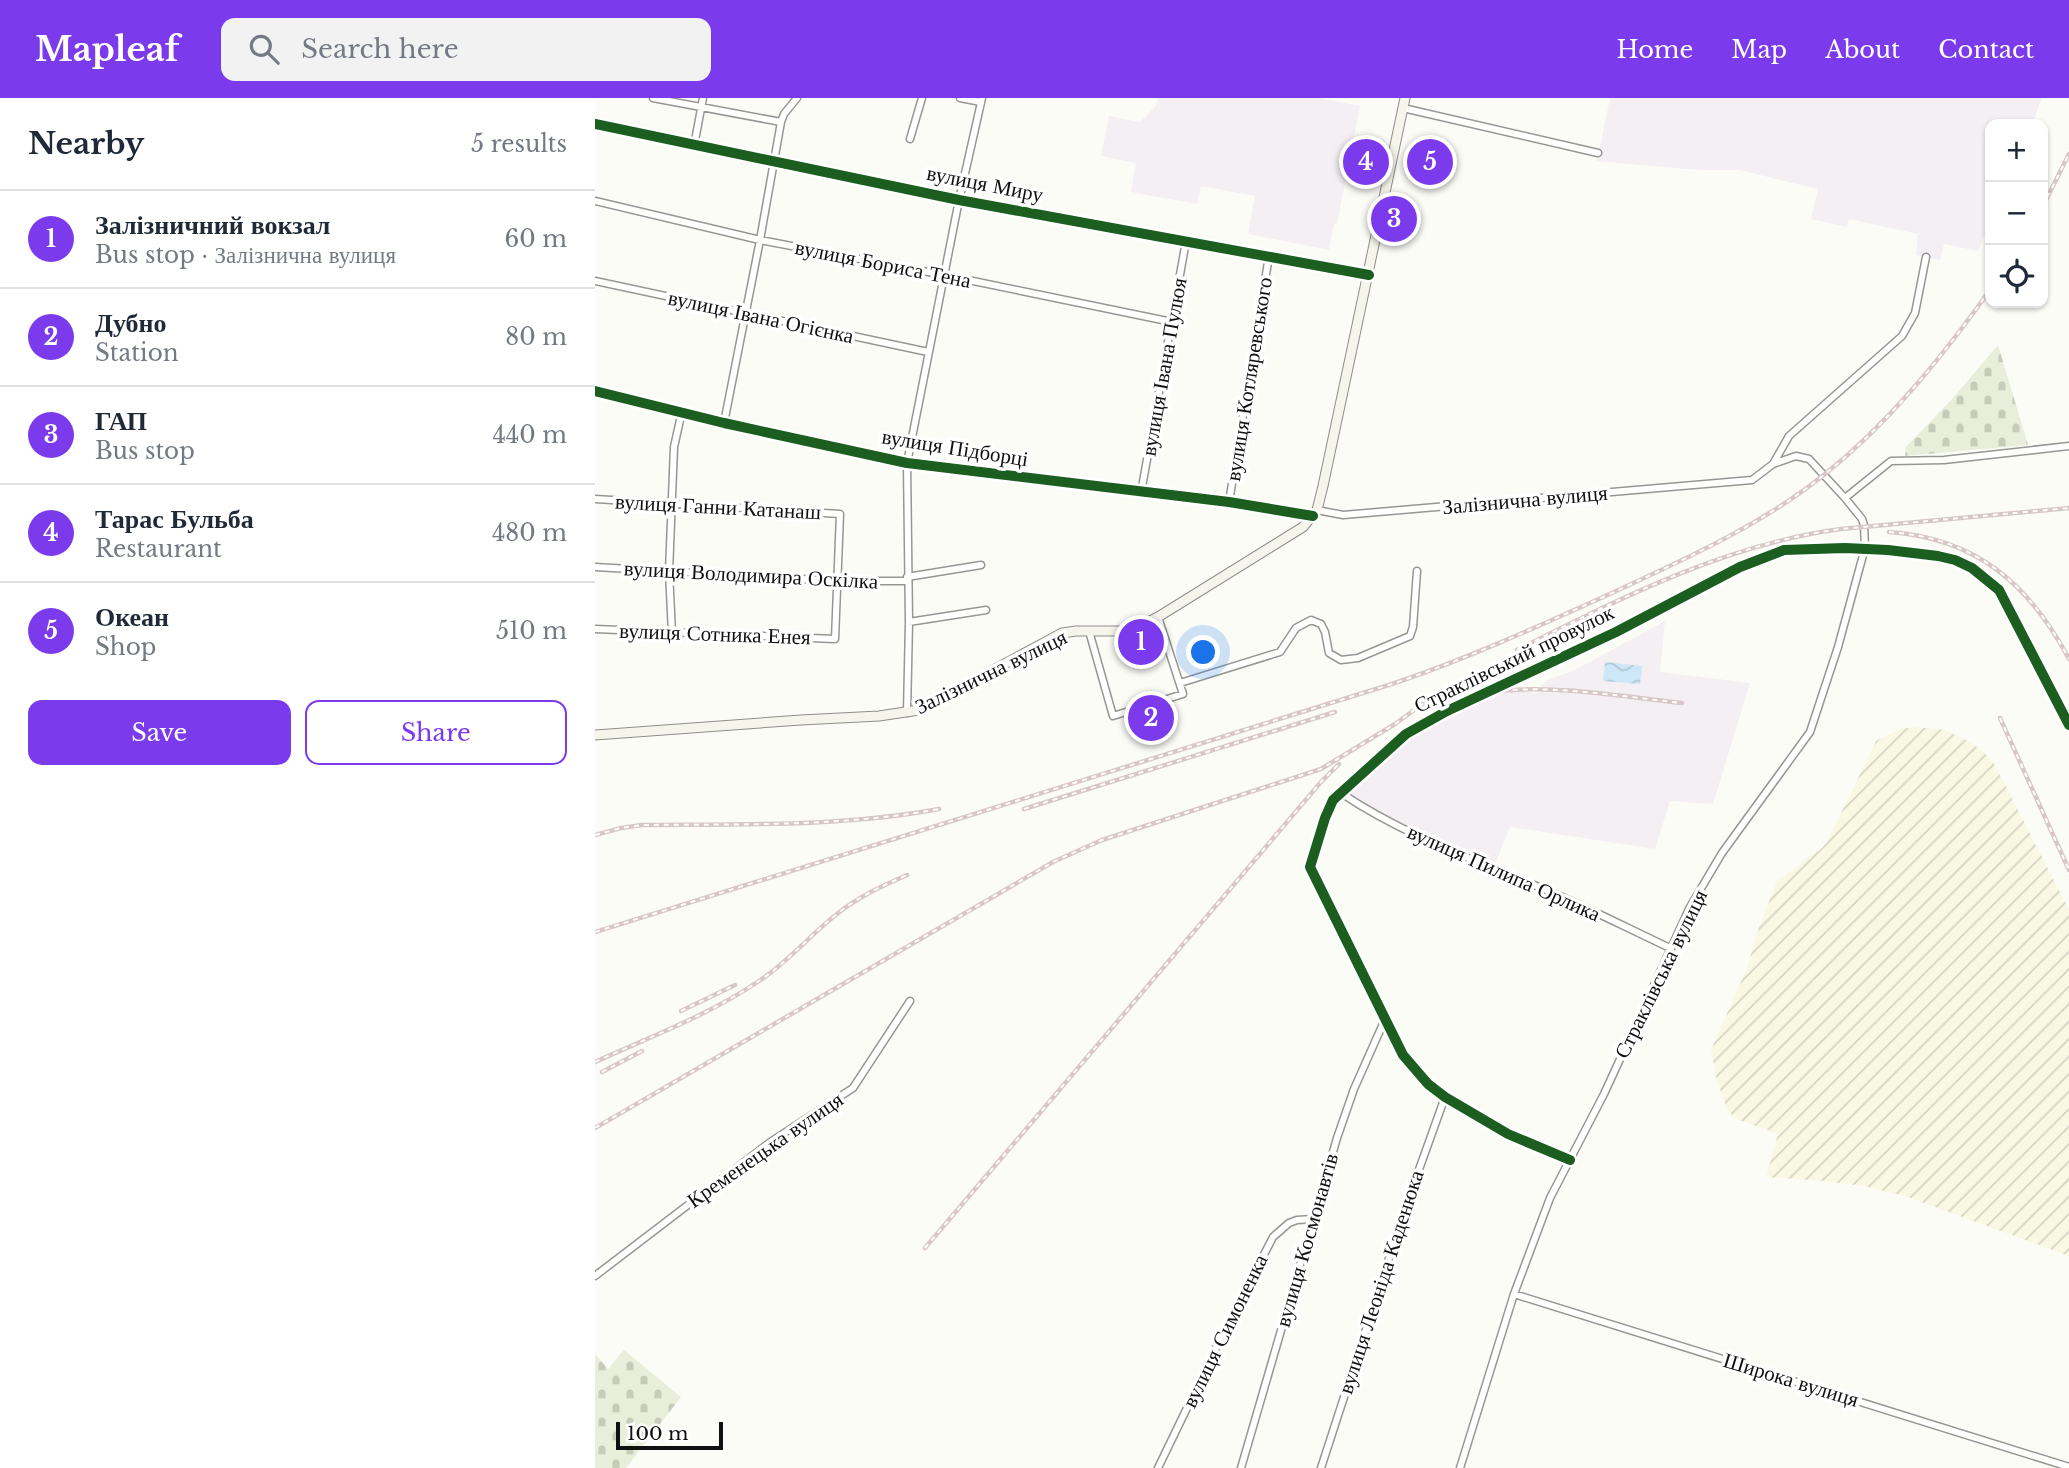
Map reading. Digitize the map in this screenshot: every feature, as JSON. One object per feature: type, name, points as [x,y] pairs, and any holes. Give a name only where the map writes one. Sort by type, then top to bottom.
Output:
[{"type":"main road","points":[[1315,513],[1369,275],[1404,103]]},
{"type":"main road","name":"Залізнична вулиця","points":[[595,735],[907,713],[931,704],[1046,640],[1069,632],[1127,631],[1158,617],[1288,537],[1315,513]]},
{"type":"street","points":[[653,98],[781,122]]},
{"type":"street","points":[[694,146],[702,98]]},
{"type":"street","points":[[724,423],[781,122],[797,98]]},
{"type":"street","points":[[910,139],[922,98]]},
{"type":"street","points":[[907,713],[907,463],[981,100],[960,98]]},
{"type":"street","points":[[1404,103],[1598,153]]},
{"type":"street","name":"вулиця Миру","points":[[595,124],[959,200],[1369,275]]},
{"type":"street","name":"вулиця Бориса Тена","points":[[595,201],[760,240],[1173,322]]},
{"type":"street","name":"вулиця Івана Пулюя","points":[[1141,493],[1187,241]]},
{"type":"street","name":"вулиця Котляревського","points":[[1229,502],[1269,256]]},
{"type":"street","points":[[1773,464],[1790,436],[1908,328],[1918,304],[1926,257]]},
{"type":"street","name":"вулиця Івана Огієнка","points":[[595,281],[928,352]]},
{"type":"street","name":"вулиця Підборці","points":[[595,391],[724,423],[907,463],[1315,513]]},
{"type":"street","points":[[671,633],[669,572],[674,447],[682,411]]},
{"type":"street","points":[[1845,498],[1891,461],[1944,460],[2069,446]]},
{"type":"street","name":"Страклівська вулиця","points":[[1460,1468],[1514,1294],[1550,1198],[1604,1094],[1690,908],[1722,853],[1810,732],[1838,647],[1865,548],[1862,519],[1807,457],[1796,456],[1773,464]]},
{"type":"street","name":"Залізнична вулиця","points":[[1315,513],[1343,515],[1752,480],[1773,464]]},
{"type":"street","name":"вулиця Ганни Катанаш","points":[[595,499],[841,514],[838,581]]},
{"type":"street","name":"Страклівський провулок","points":[[1570,1160],[1508,1134],[1444,1097],[1428,1084],[1403,1055],[1310,867],[1333,800],[1406,734],[1457,706],[1616,632],[1740,567],[1792,548],[1865,548],[1938,556],[1955,560],[1984,577],[1999,590],[2069,725]]},
{"type":"street","name":"вулиця Володимира Оскілка","points":[[595,567],[838,581],[907,579],[981,565]]},
{"type":"street","points":[[1180,683],[1280,652],[1296,628],[1311,620],[1321,624],[1329,653],[1341,660],[1358,659],[1406,639],[1413,627],[1417,571]]},
{"type":"street","name":"вулиця Сотника Енея","points":[[595,629],[835,639],[838,581]]},
{"type":"street","points":[[909,622],[986,610]]},
{"type":"street","points":[[1089,631],[1113,716],[1183,694],[1158,617]]},
{"type":"street","name":"вулиця Пилипа Орлика","points":[[1341,793],[1376,814],[1455,853],[1532,884],[1670,948]]},
{"type":"street","name":"Кременецька вулиця","points":[[595,1276],[769,1143],[853,1088],[910,1001]]},
{"type":"street","name":"вулиця Космонавтів","points":[[1241,1468],[1313,1219],[1354,1089],[1386,1017]]},
{"type":"street","name":"вулиця Леоніда Каденюка","points":[[1321,1468],[1398,1229],[1444,1097]]},
{"type":"street","name":"вулиця Симоненка","points":[[1158,1468],[1273,1237],[1289,1223],[1313,1219]]},
{"type":"street","name":"Широка вулиця","points":[[1514,1294],[2069,1467]]},
{"type":"street","points":[[2045,1468],[2047,1460]]},
{"type":"shaded area","points":[[1158,98],[1320,98],[1360,106],[1337,224],[1334,224],[1329,250],[1248,234],[1255,196],[1201,186],[1197,204],[1131,192],[1136,163],[1101,156],[1109,116],[1140,122],[1156,106]]},
{"type":"shaded area","points":[[1610,98],[2042,98],[2034,119],[1985,119],[1985,234],[1978,251],[1944,244],[1940,260],[1916,255],[1918,234],[1849,219],[1847,227],[1811,219],[1818,189],[1739,170],[1698,170],[1597,161]]},
{"type":"shaded area","points":[[1665,621],[1660,672],[1750,683],[1713,804],[1670,801],[1655,849],[1510,827],[1493,869],[1455,854],[1341,793],[1406,734],[1494,689],[1539,693],[1547,680],[1575,670]]},
{"type":"green space","points":[[1998,345],[2028,445],[1905,456],[1906,447]]},
{"type":"green space","points":[[1916,727],[1945,730],[1968,741],[1983,751],[1995,765],[2069,910],[2069,1256],[1908,1197],[1864,1186],[1766,1177],[1778,1134],[1736,1119],[1728,1111],[1717,1081],[1711,1050],[1747,968],[1777,881],[1822,848],[1828,840],[1876,741],[1900,729]]},
{"type":"green space","points":[[624,1350],[681,1397],[626,1468],[595,1468],[595,1354],[608,1369]]},
{"type":"water","points":[[1605,662],[1642,666],[1640,684],[1603,681]]},
{"type":"railway","points":[[2048,196],[2069,154]]},
{"type":"railway","points":[[595,932],[1392,684],[1476,652],[1612,593],[1749,525],[1825,474],[1893,411],[1953,340],[1985,297]]},
{"type":"railway","points":[[1517,650],[1674,576],[1715,560],[1798,536],[1841,529],[2069,508]]},
{"type":"railway","points":[[1889,532],[1920,536],[1948,544],[1974,555],[1997,570],[2036,608],[2069,659]]},
{"type":"railway","points":[[1425,708],[1456,698],[1520,690],[1585,692],[1682,703]]},
{"type":"railway","points":[[595,1128],[1053,862],[1102,840],[1321,769],[1395,724],[1435,695]]},
{"type":"railway","points":[[1024,809],[1335,712]]},
{"type":"railway","points":[[2000,718],[2069,870]]},
{"type":"railway","points":[[925,1248],[1339,764]]},
{"type":"railway","points":[[595,835],[642,825],[828,822],[939,809]]},
{"type":"railway","points":[[595,1062],[679,1025],[740,993],[780,965],[845,908],[907,875]]},
{"type":"railway","points":[[681,1011],[735,985]]},
{"type":"railway","points":[[602,1072],[642,1051]]},
{"type":"cycle path","points":[[595,124],[959,200],[1369,275]]},
{"type":"cycle path","points":[[595,391],[724,423],[907,463],[1229,502],[1313,516]]},
{"type":"cycle path","points":[[1570,1160],[1508,1134],[1428,1084],[1403,1055],[1310,867],[1333,800],[1406,734],[1447,711],[1616,632],[1740,567],[1784,550],[1845,548],[1938,556],[1972,568],[1999,590],[2069,725]]},
{"type":"place","name":"Тарас Бульба","points":[[1366,162]]},
{"type":"place","name":"Океан","points":[[1430,162]]},
{"type":"place","name":"ГАП","points":[[1394,219]]},
{"type":"place","name":"Залізничний вокзал","points":[[1141,642]]},
{"type":"place","name":"Дубно","points":[[1151,718]]}]
